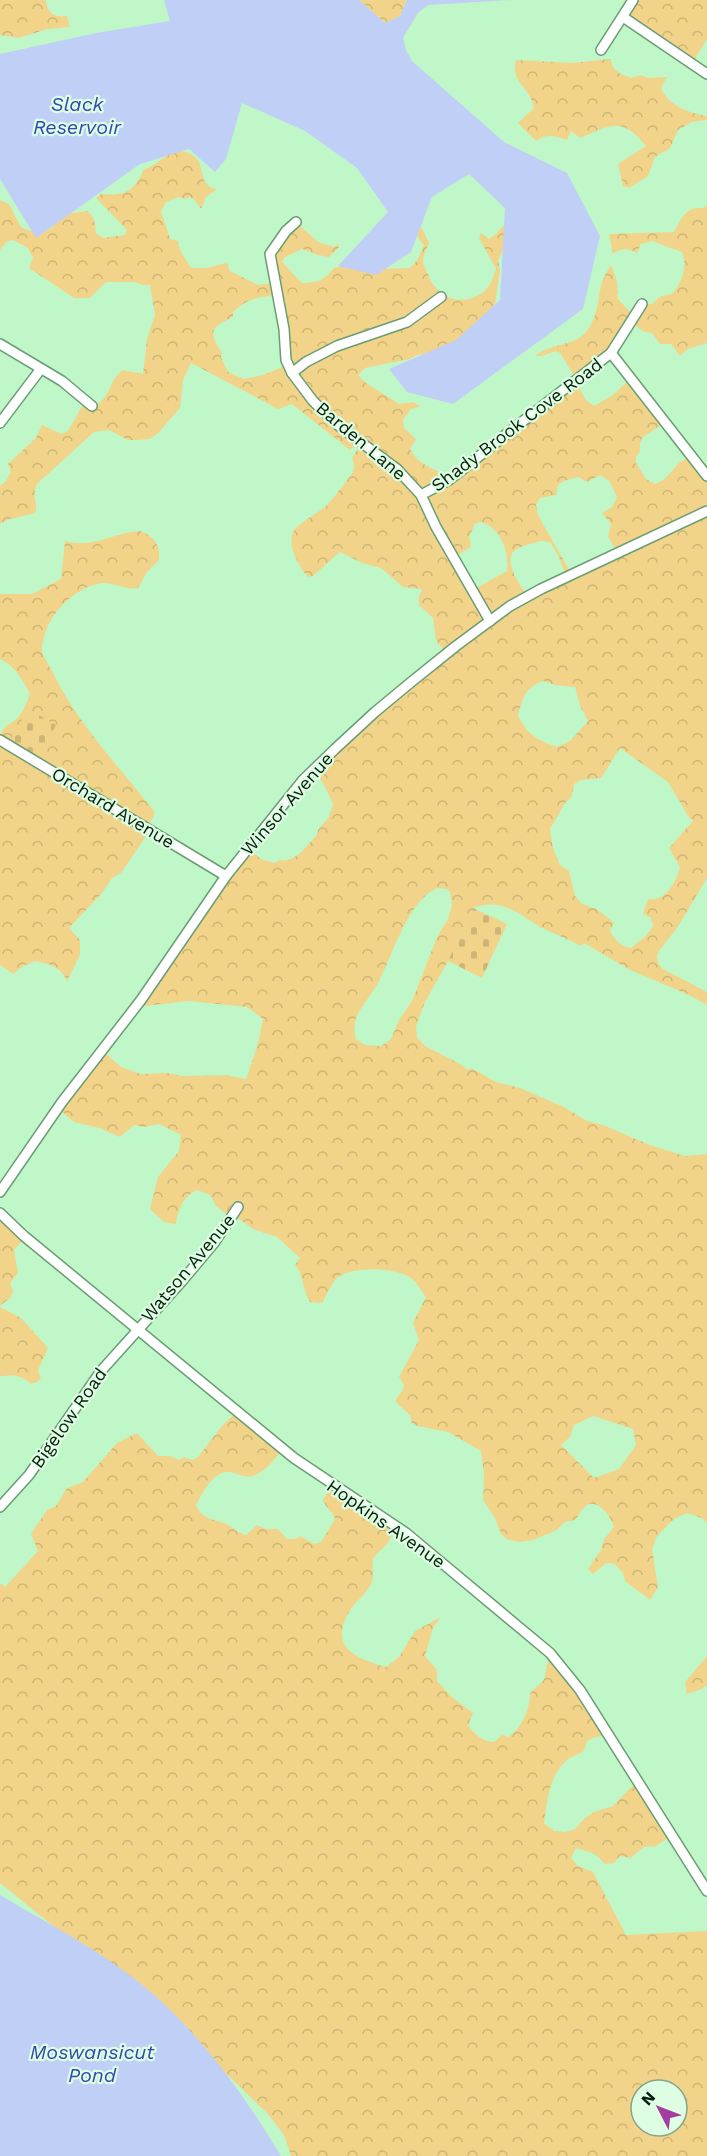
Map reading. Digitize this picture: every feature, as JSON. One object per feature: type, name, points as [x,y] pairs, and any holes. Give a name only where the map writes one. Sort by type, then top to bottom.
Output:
[{"type":"street","points":[[601,50],[633,0]]},
{"type":"street","points":[[623,17],[707,74]]},
{"type":"street","name":"Barden Lane","points":[[296,222],[286,231],[270,254],[284,329],[286,360],[292,374],[313,401],[339,426],[397,469],[421,495],[436,527],[490,621]]},
{"type":"street","points":[[292,374],[306,362],[337,346],[408,322],[441,297]]},
{"type":"street","points":[[642,304],[611,353],[707,476]]},
{"type":"street","points":[[0,344],[40,370],[62,381],[92,406]]},
{"type":"street","name":"Shady Brook Cove Road","points":[[421,495],[449,480],[611,353]]},
{"type":"street","points":[[0,423],[40,370]]},
{"type":"street","name":"Winsor Avenue","points":[[0,1192],[62,1102],[141,1000],[226,876],[303,780],[335,749],[375,712],[490,621],[542,589],[707,511]]},
{"type":"street","name":"Orchard Avenue","points":[[0,740],[226,876]]},
{"type":"street","name":"Watson Avenue","points":[[137,1329],[207,1250],[238,1207]]},
{"type":"street","name":"Hopkins Avenue","points":[[0,1214],[294,1458],[406,1533],[550,1653],[595,1713],[707,1891]]},
{"type":"street","name":"Bigelow Road","points":[[0,1507],[29,1475],[101,1371],[137,1329]]},
{"type":"green space","points":[[0,0],[46,0],[46,5],[52,14],[67,16],[70,27],[47,29],[19,38],[0,35]]},
{"type":"green space","points":[[359,0],[407,0],[400,16],[385,23]]},
{"type":"green space","points":[[632,0],[707,0],[707,39],[693,62],[624,13]]},
{"type":"green space","points":[[610,59],[618,72],[631,78],[640,75],[648,78],[667,77],[661,88],[669,100],[687,111],[707,116],[707,120],[692,122],[678,130],[670,148],[655,157],[648,176],[629,188],[623,186],[618,164],[646,146],[630,130],[616,126],[608,127],[580,138],[571,131],[567,140],[547,136],[536,141],[518,123],[534,108],[529,94],[516,74],[516,60],[572,63]]},
{"type":"green space","points":[[176,150],[195,157],[205,182],[217,189],[206,197],[201,209],[190,197],[185,199],[178,197],[166,202],[161,211],[170,239],[178,241],[180,250],[191,268],[206,268],[227,263],[230,271],[258,285],[279,282],[276,253],[288,232],[298,224],[318,242],[334,247],[338,244],[339,247],[329,257],[302,249],[285,257],[282,262],[302,283],[320,280],[334,268],[342,266],[370,269],[410,268],[418,259],[424,245],[418,238],[418,220],[429,243],[423,261],[432,282],[437,289],[450,298],[465,300],[482,293],[487,288],[496,269],[479,238],[481,233],[489,239],[509,219],[513,231],[498,260],[500,270],[495,304],[470,342],[429,354],[417,355],[410,359],[365,368],[358,375],[366,383],[399,404],[414,402],[420,407],[411,409],[403,420],[404,428],[416,439],[410,449],[422,463],[450,476],[575,377],[560,353],[555,351],[535,356],[575,340],[585,333],[593,320],[602,282],[611,265],[617,282],[618,299],[633,315],[641,305],[652,304],[661,296],[672,294],[676,290],[684,269],[682,252],[652,241],[641,244],[637,253],[625,249],[613,254],[609,234],[674,232],[689,211],[704,208],[707,205],[707,343],[688,349],[680,356],[671,344],[660,344],[652,333],[645,332],[630,322],[611,352],[574,379],[586,400],[594,406],[613,395],[630,379],[664,423],[643,437],[640,443],[636,463],[646,479],[655,484],[659,482],[679,463],[691,456],[707,477],[707,878],[657,956],[658,963],[663,969],[707,992],[707,1005],[630,970],[584,943],[581,946],[546,930],[512,910],[503,906],[484,905],[473,908],[448,961],[425,1002],[416,1026],[417,1037],[425,1046],[468,1070],[471,1068],[496,1082],[520,1088],[564,1107],[587,1121],[603,1125],[650,1145],[685,1156],[707,1154],[707,1523],[702,1518],[687,1513],[674,1519],[657,1536],[652,1549],[658,1587],[650,1600],[625,1581],[623,1573],[615,1564],[606,1563],[593,1574],[588,1569],[601,1550],[604,1539],[614,1527],[611,1519],[601,1508],[589,1504],[575,1520],[565,1522],[557,1530],[533,1540],[521,1542],[508,1540],[501,1534],[495,1518],[483,1500],[484,1475],[481,1451],[448,1432],[417,1426],[411,1422],[411,1416],[395,1401],[404,1385],[399,1377],[419,1340],[413,1323],[426,1297],[413,1280],[404,1274],[385,1270],[352,1271],[337,1278],[322,1303],[310,1302],[295,1265],[300,1258],[277,1237],[253,1229],[232,1214],[229,1216],[216,1206],[210,1195],[197,1190],[188,1196],[180,1209],[176,1224],[164,1222],[150,1209],[158,1177],[179,1151],[181,1135],[159,1124],[144,1127],[134,1125],[120,1137],[99,1128],[74,1122],[61,1111],[103,1051],[121,1067],[141,1074],[226,1075],[246,1079],[258,1044],[263,1019],[247,1007],[188,1001],[136,1007],[248,848],[261,859],[274,863],[296,856],[317,835],[318,830],[329,817],[333,804],[324,785],[313,770],[445,652],[436,640],[433,618],[419,605],[422,589],[403,587],[381,568],[362,563],[340,552],[313,576],[308,577],[294,553],[291,539],[293,532],[327,505],[348,480],[354,468],[352,458],[360,445],[358,443],[350,450],[292,404],[278,409],[191,363],[183,380],[180,408],[158,433],[150,439],[128,440],[109,430],[94,432],[37,484],[35,513],[0,524],[0,486],[11,472],[8,464],[36,438],[42,425],[61,434],[68,431],[85,401],[93,406],[100,402],[122,370],[143,374],[147,339],[155,315],[150,285],[135,282],[106,282],[90,298],[74,298],[29,268],[33,258],[28,248],[13,240],[6,242],[0,250],[0,200],[9,204],[21,227],[30,231],[50,229],[65,214],[88,211],[94,219],[96,233],[103,238],[125,235],[127,230],[96,198],[101,194],[128,191],[144,169]],"holes":[[[280,295],[287,365],[263,375],[244,379],[228,372],[213,335],[214,331],[220,324],[233,317],[233,313],[243,304],[267,296]],[[600,475],[609,481],[617,497],[612,507],[602,513],[611,524],[608,536],[616,551],[571,573],[538,515],[536,505],[540,498],[556,495],[558,485],[578,477],[587,482]],[[480,522],[487,524],[502,541],[508,564],[507,571],[473,590],[454,557],[471,547],[469,537],[475,524]],[[541,541],[550,542],[566,576],[527,595],[510,561],[514,551]],[[543,681],[575,687],[580,706],[588,721],[570,741],[557,747],[538,739],[526,728],[518,716],[523,699],[532,687]],[[620,748],[668,782],[693,821],[669,848],[680,867],[676,879],[665,894],[648,899],[643,913],[651,918],[653,926],[646,936],[631,948],[621,944],[614,937],[610,930],[614,923],[597,909],[582,904],[575,896],[569,871],[560,865],[553,848],[550,829],[565,803],[572,796],[574,784],[581,780],[601,778]],[[437,888],[447,889],[450,892],[452,905],[448,919],[438,935],[412,1001],[399,1020],[391,1039],[381,1046],[365,1045],[356,1039],[356,1018],[377,985],[401,931],[417,905]],[[593,1416],[633,1429],[636,1445],[619,1469],[594,1478],[561,1445],[570,1437],[574,1425]]]},
{"type":"green space","points":[[140,531],[156,542],[159,560],[147,572],[138,588],[102,583],[79,591],[51,619],[42,648],[46,661],[74,709],[99,744],[155,812],[148,828],[150,830],[121,873],[112,878],[102,893],[69,928],[80,940],[80,955],[67,981],[54,966],[34,961],[13,974],[0,965],[0,735],[6,726],[20,716],[30,694],[14,669],[0,659],[0,594],[32,594],[61,579],[65,541],[94,542]]},
{"type":"green space","points":[[28,709],[56,725],[38,757],[10,741]]},
{"type":"green space","points":[[473,908],[507,924],[482,978],[448,961]]},
{"type":"green space","points":[[0,1212],[25,1237],[14,1250],[18,1273],[10,1283],[13,1291],[11,1297],[0,1306]]},
{"type":"green space","points":[[0,1307],[21,1318],[48,1348],[38,1370],[41,1379],[31,1384],[17,1376],[0,1376]]},
{"type":"green space","points":[[236,1412],[283,1449],[267,1467],[255,1475],[248,1477],[230,1472],[217,1476],[203,1492],[196,1505],[207,1517],[227,1524],[240,1533],[246,1535],[257,1525],[266,1529],[278,1529],[287,1539],[296,1539],[300,1536],[314,1544],[321,1542],[335,1519],[323,1500],[332,1484],[395,1527],[388,1543],[373,1558],[373,1579],[344,1622],[343,1641],[355,1654],[386,1667],[399,1657],[415,1631],[441,1617],[433,1628],[425,1656],[437,1670],[437,1681],[452,1697],[473,1713],[468,1725],[479,1737],[494,1742],[502,1735],[509,1737],[518,1728],[527,1711],[530,1693],[544,1680],[549,1655],[606,1734],[588,1740],[583,1752],[570,1758],[560,1767],[552,1782],[544,1823],[554,1831],[566,1832],[575,1829],[594,1812],[613,1806],[637,1781],[670,1837],[654,1847],[644,1848],[631,1858],[620,1856],[614,1863],[605,1864],[595,1854],[576,1848],[571,1858],[578,1866],[593,1872],[626,1935],[707,1931],[707,2156],[291,2156],[284,2135],[268,2114],[178,2027],[0,1883],[0,1583],[5,1587],[38,1551],[31,1534],[47,1510],[56,1506],[67,1488],[83,1482],[117,1443],[137,1433],[158,1456],[170,1456],[179,1460],[184,1457],[192,1460],[198,1457]]},
{"type":"green space","points":[[707,1656],[707,1685],[687,1694],[685,1682]]},
{"type":"water","name":"Slack Reservoir","points":[[164,0],[359,0],[385,23],[400,16],[407,0],[512,0],[428,5],[418,13],[403,38],[412,61],[504,142],[567,173],[600,236],[583,309],[453,404],[407,392],[389,369],[456,340],[500,300],[505,208],[469,174],[432,197],[411,252],[376,275],[338,266],[388,212],[357,168],[305,131],[242,103],[226,159],[215,172],[189,149],[140,164],[36,238],[0,179],[0,54],[96,33],[170,21]]},
{"type":"water","name":"Moswansicut Pond","points":[[0,1895],[103,1957],[157,1998],[198,2039],[234,2085],[281,2156],[0,2156]]}]
